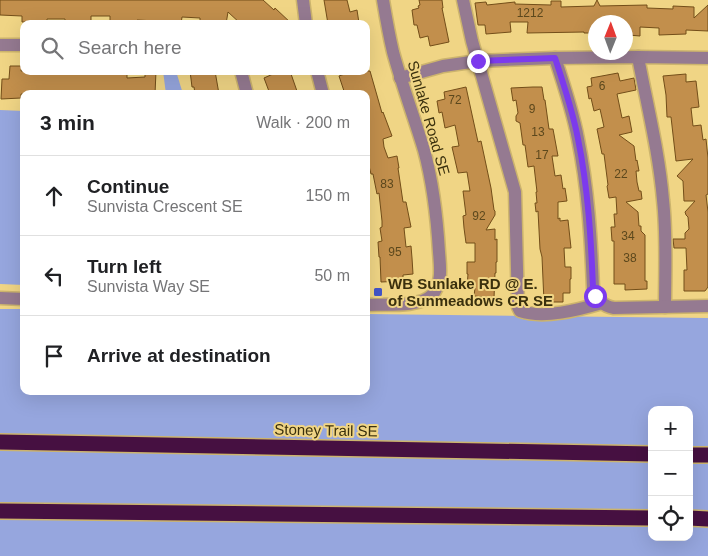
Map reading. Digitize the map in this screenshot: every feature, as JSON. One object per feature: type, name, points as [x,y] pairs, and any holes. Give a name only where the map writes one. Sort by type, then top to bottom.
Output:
[{"type":"highway","name":"Stoney Trail SE","points":[[0,442],[648,454]]},
{"type":"highway","points":[[693,454],[708,454]]},
{"type":"highway","points":[[0,510],[648,518]]},
{"type":"highway","points":[[693,518],[708,519]]},
{"type":"street","points":[[303,0],[306,20]]},
{"type":"street","name":"Sunlake Road SE","points":[[370,305],[417,304],[431,297],[436,290],[440,277],[430,175],[400,78],[389,35],[383,0]]},
{"type":"street","points":[[462,0],[515,192],[518,307],[520,311],[528,314],[556,313],[571,312],[602,303]]},
{"type":"street","points":[[0,45],[20,46]]},
{"type":"street","points":[[638,57],[663,198],[666,307]]},
{"type":"street","points":[[400,78],[444,66],[478,61],[555,58],[708,58]]},
{"type":"street","points":[[555,58],[578,139],[587,194],[595,296],[605,306],[614,308],[708,306]]},
{"type":"street","points":[[242,75],[245,90]]},
{"type":"street","points":[[317,75],[322,90]]},
{"type":"street","points":[[0,298],[20,299]]},
{"type":"shaded area","points":[[164,75],[177,75],[182,90],[165,90]]},
{"type":"shaded area","points":[[0,110],[20,111],[20,285],[0,284]]},
{"type":"shaded area","points":[[0,309],[20,309],[20,395],[370,395],[370,314],[708,318],[708,556],[0,556]]},
{"type":"building","points":[[0,0],[263,0],[288,20],[237,20],[228,12],[227,20],[200,20],[200,18],[182,17],[182,20],[110,20],[110,16],[91,16],[91,20],[22,20],[22,16],[0,15]]},
{"type":"building","points":[[324,0],[347,0],[350,12],[357,10],[359,20],[327,20]]},
{"type":"building","points":[[419,0],[442,0],[449,42],[430,46],[428,36],[420,38],[417,25],[414,25],[412,10],[419,8]]},
{"type":"building","points":[[597,0],[600,6],[647,5],[647,8],[673,9],[673,6],[694,7],[694,18],[708,5],[708,31],[686,30],[686,34],[659,35],[659,28],[640,27],[640,36],[633,35],[633,15],[588,15],[588,33],[527,33],[528,22],[510,22],[511,32],[486,34],[485,25],[478,25],[475,3],[486,2],[487,5],[515,2],[515,4],[551,5],[551,1],[561,1],[561,7],[594,6]]},
{"type":"building","points":[[10,66],[20,66],[20,75],[127,75],[127,78],[156,75],[155,90],[20,90],[20,98],[1,99],[2,79],[9,79]]},
{"type":"building","points":[[370,71],[382,113],[392,136],[383,139],[384,147],[388,158],[397,156],[403,202],[406,202],[411,227],[404,228],[406,247],[411,246],[413,274],[403,275],[403,281],[381,282],[378,242],[382,241],[380,228],[382,227],[382,221],[379,193],[377,194],[373,174],[371,174],[370,170],[370,90],[344,90],[339,76],[370,75]]},
{"type":"building","points":[[618,73],[620,81],[634,78],[636,90],[617,94],[622,118],[629,116],[632,132],[619,135],[634,146],[639,171],[636,171],[637,182],[642,199],[626,202],[638,212],[639,226],[641,226],[641,231],[645,235],[645,281],[647,281],[647,289],[625,290],[625,284],[614,284],[614,241],[612,241],[611,227],[615,227],[614,214],[617,214],[616,197],[609,198],[604,154],[602,154],[597,129],[604,127],[600,109],[594,111],[587,87],[592,86],[591,78]]},
{"type":"building","points":[[686,74],[686,82],[696,81],[699,107],[691,108],[693,126],[701,125],[703,140],[706,139],[708,158],[708,194],[706,195],[708,212],[708,287],[705,291],[684,291],[684,270],[687,270],[686,248],[674,248],[673,239],[685,239],[685,233],[689,229],[688,217],[685,212],[695,201],[684,201],[683,181],[677,176],[693,159],[676,161],[671,117],[667,117],[663,76]]},
{"type":"building","points":[[190,75],[216,75],[218,90],[194,90],[194,87],[192,87]]},
{"type":"building","points":[[271,75],[291,75],[297,90],[268,90],[264,78]]},
{"type":"building","points":[[466,87],[478,142],[481,141],[495,211],[495,215],[486,230],[495,229],[495,240],[497,239],[494,298],[474,296],[475,288],[467,287],[467,262],[475,262],[475,243],[466,243],[464,228],[463,216],[466,215],[463,191],[470,191],[467,172],[458,173],[452,147],[459,146],[455,125],[445,128],[442,112],[439,113],[437,101],[445,99],[444,92]]},
{"type":"building","points":[[542,87],[549,129],[553,129],[558,156],[552,156],[555,176],[561,175],[567,201],[558,202],[558,219],[560,218],[560,221],[568,220],[571,248],[564,248],[565,267],[571,267],[571,279],[570,293],[563,293],[563,302],[544,302],[538,211],[536,212],[535,203],[537,203],[537,192],[534,166],[528,167],[520,123],[516,121],[518,113],[516,100],[513,101],[511,88]]},
{"type":"place","name":"WB Sunlake RD @ E. of Sunmeadows CR SE","points":[[378,292]]},
{"type":"route","points":[[478,61],[555,58],[578,139],[587,194],[595,296]]}]
